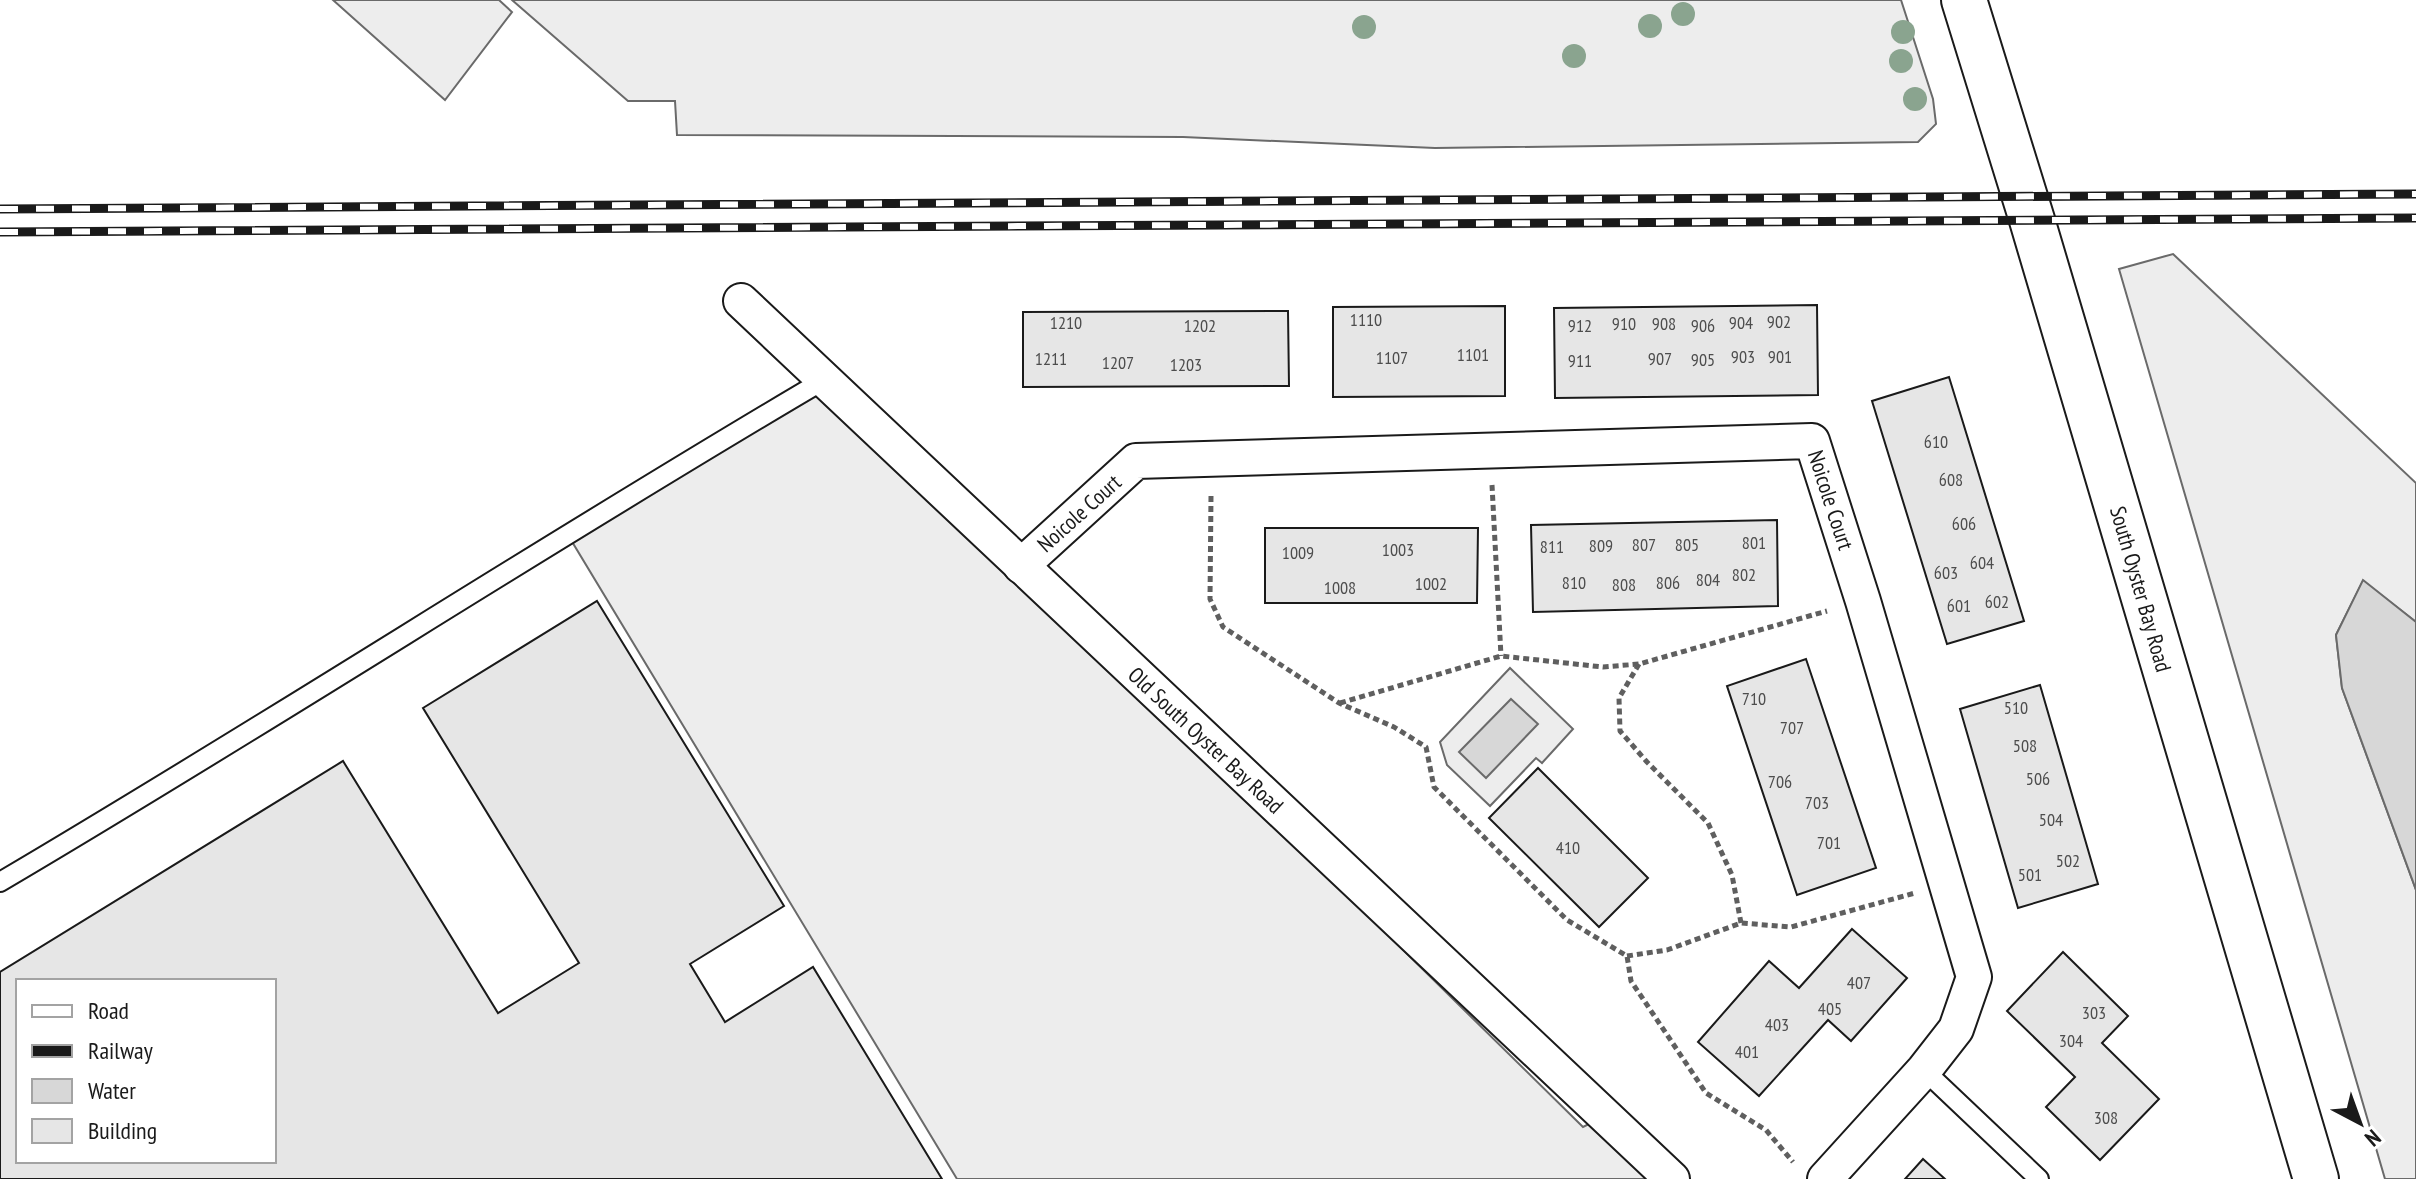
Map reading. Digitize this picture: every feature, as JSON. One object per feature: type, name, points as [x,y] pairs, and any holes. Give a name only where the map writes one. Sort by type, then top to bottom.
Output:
[{"type":"main road","name":"South Oyster Bay Road","points":[[1964,0],[2037,235],[2316,1179]]},
{"type":"street","name":"Old South Oyster Bay Road","points":[[741,301],[1672,1179]]},
{"type":"street","name":"Noicole Court","points":[[1021,566],[1136,461],[1812,441],[1863,601],[1974,977],[1956,1029],[1924,1070],[1812,1174]]},
{"type":"lane","points":[[0,882],[572,533],[690,457],[824,380]]},
{"type":"lane","points":[[1924,1070],[2039,1179]]},
{"type":"path","points":[[1490,452],[1501,656]]},
{"type":"path","points":[[1212,459],[1210,599],[1223,627],[1339,703],[1394,727],[1426,747],[1434,787],[1567,920],[1627,956],[1667,950],[1741,923],[1791,927],[1946,884]]},
{"type":"path","points":[[1339,703],[1501,656],[1603,667],[1639,664],[1863,601]]},
{"type":"path","points":[[1639,664],[1619,698],[1620,731],[1708,823],[1732,875],[1741,923]]},
{"type":"path","points":[[1627,956],[1631,981],[1706,1093],[1766,1130],[1812,1174]]},
{"type":"shaded area","points":[[333,0],[499,0],[512,12],[445,100]]},
{"type":"shaded area","points":[[512,0],[1901,0],[1933,99],[1936,124],[1918,142],[1435,148],[1183,137],[677,135],[675,101],[628,101]]},
{"type":"shaded area","points":[[2173,254],[2416,483],[2416,622],[2363,581],[2336,635],[2342,688],[2416,890],[2416,1179],[2385,1179],[2119,269]]},
{"type":"shaded area","points":[[824,380],[1583,1127],[1605,1116],[1672,1179],[957,1179],[568,535]]},
{"type":"shaded area","points":[[1510,668],[1573,729],[1542,763],[1536,758],[1490,806],[1447,765],[1440,742]]},
{"type":"water","points":[[2363,580],[2416,622],[2416,890],[2342,688],[2336,635]]},
{"type":"water","points":[[1511,699],[1538,724],[1486,778],[1459,752]]},
{"type":"building","points":[[1817,305],[1818,395],[1555,398],[1554,308]]},
{"type":"building","points":[[1505,306],[1505,396],[1333,397],[1333,307]]},
{"type":"building","points":[[1288,311],[1289,386],[1023,387],[1023,312]]},
{"type":"building","points":[[1949,377],[2024,621],[1947,644],[1872,401]]},
{"type":"building","points":[[1777,520],[1778,606],[1533,612],[1531,525]]},
{"type":"building","points":[[1265,528],[1478,528],[1477,603],[1265,603]]},
{"type":"building","points":[[597,601],[784,906],[690,964],[725,1022],[813,967],[942,1179],[0,1179],[0,972],[343,761],[498,1013],[579,963],[423,708]]},
{"type":"building","points":[[1806,659],[1876,868],[1797,895],[1727,686]]},
{"type":"building","points":[[2040,685],[2098,884],[2018,908],[1960,709]]},
{"type":"building","points":[[1538,768],[1648,878],[1599,927],[1489,818]]},
{"type":"building","points":[[1852,929],[1907,978],[1851,1041],[1828,1020],[1759,1096],[1698,1042],[1769,961],[1799,988]]},
{"type":"building","points":[[2063,952],[2128,1016],[2102,1043],[2159,1099],[2100,1160],[2046,1107],[2075,1077],[2007,1011]]},
{"type":"building","points":[[1923,1159],[1945,1179],[1905,1179]]},
{"type":"railway","points":[[0,209],[2416,194]]},
{"type":"railway","points":[[0,232],[2416,218]]}]
